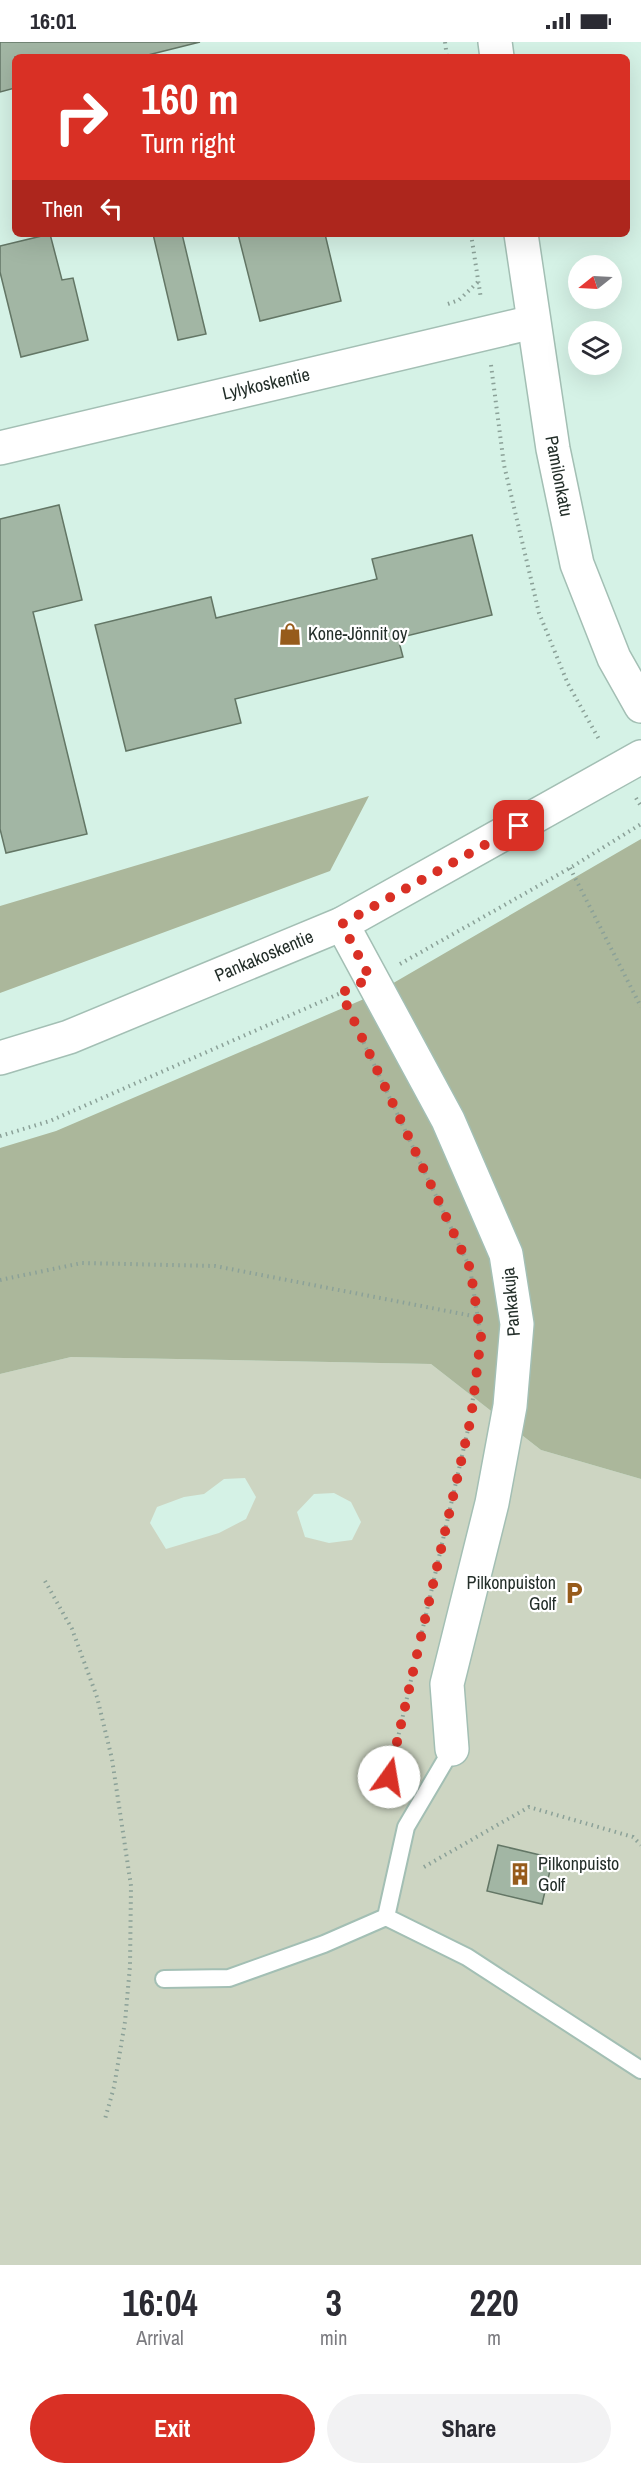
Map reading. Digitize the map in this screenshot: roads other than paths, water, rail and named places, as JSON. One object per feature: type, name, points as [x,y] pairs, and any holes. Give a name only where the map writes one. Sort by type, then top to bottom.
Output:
[{"type":"street","name":"Pamilonkatu","points":[[521,237],[553,449],[577,564],[614,658],[641,706]]},
{"type":"street","name":"Lylykoskentie","points":[[0,447],[533,322]]},
{"type":"street","name":"Pankakoskentie","points":[[0,1058],[69,1037],[342,924],[641,757]]},
{"type":"street","name":"Pankakuja","points":[[342,924],[448,1120],[506,1254],[517,1324],[510,1406],[492,1503],[447,1684],[452,1749]]},
{"type":"lane","points":[[386,1917],[406,1827],[452,1749]]},
{"type":"lane","points":[[164,1979],[229,1978],[324,1944],[386,1917],[467,1957],[641,2070]]},
{"type":"place","name":"Kone-Jönnit oy","points":[[290,634]]},
{"type":"place","name":"Pilkonpuiston Golf","points":[[574,1593]]},
{"type":"place","name":"Pilkonpuisto Golf","points":[[520,1874]]}]
